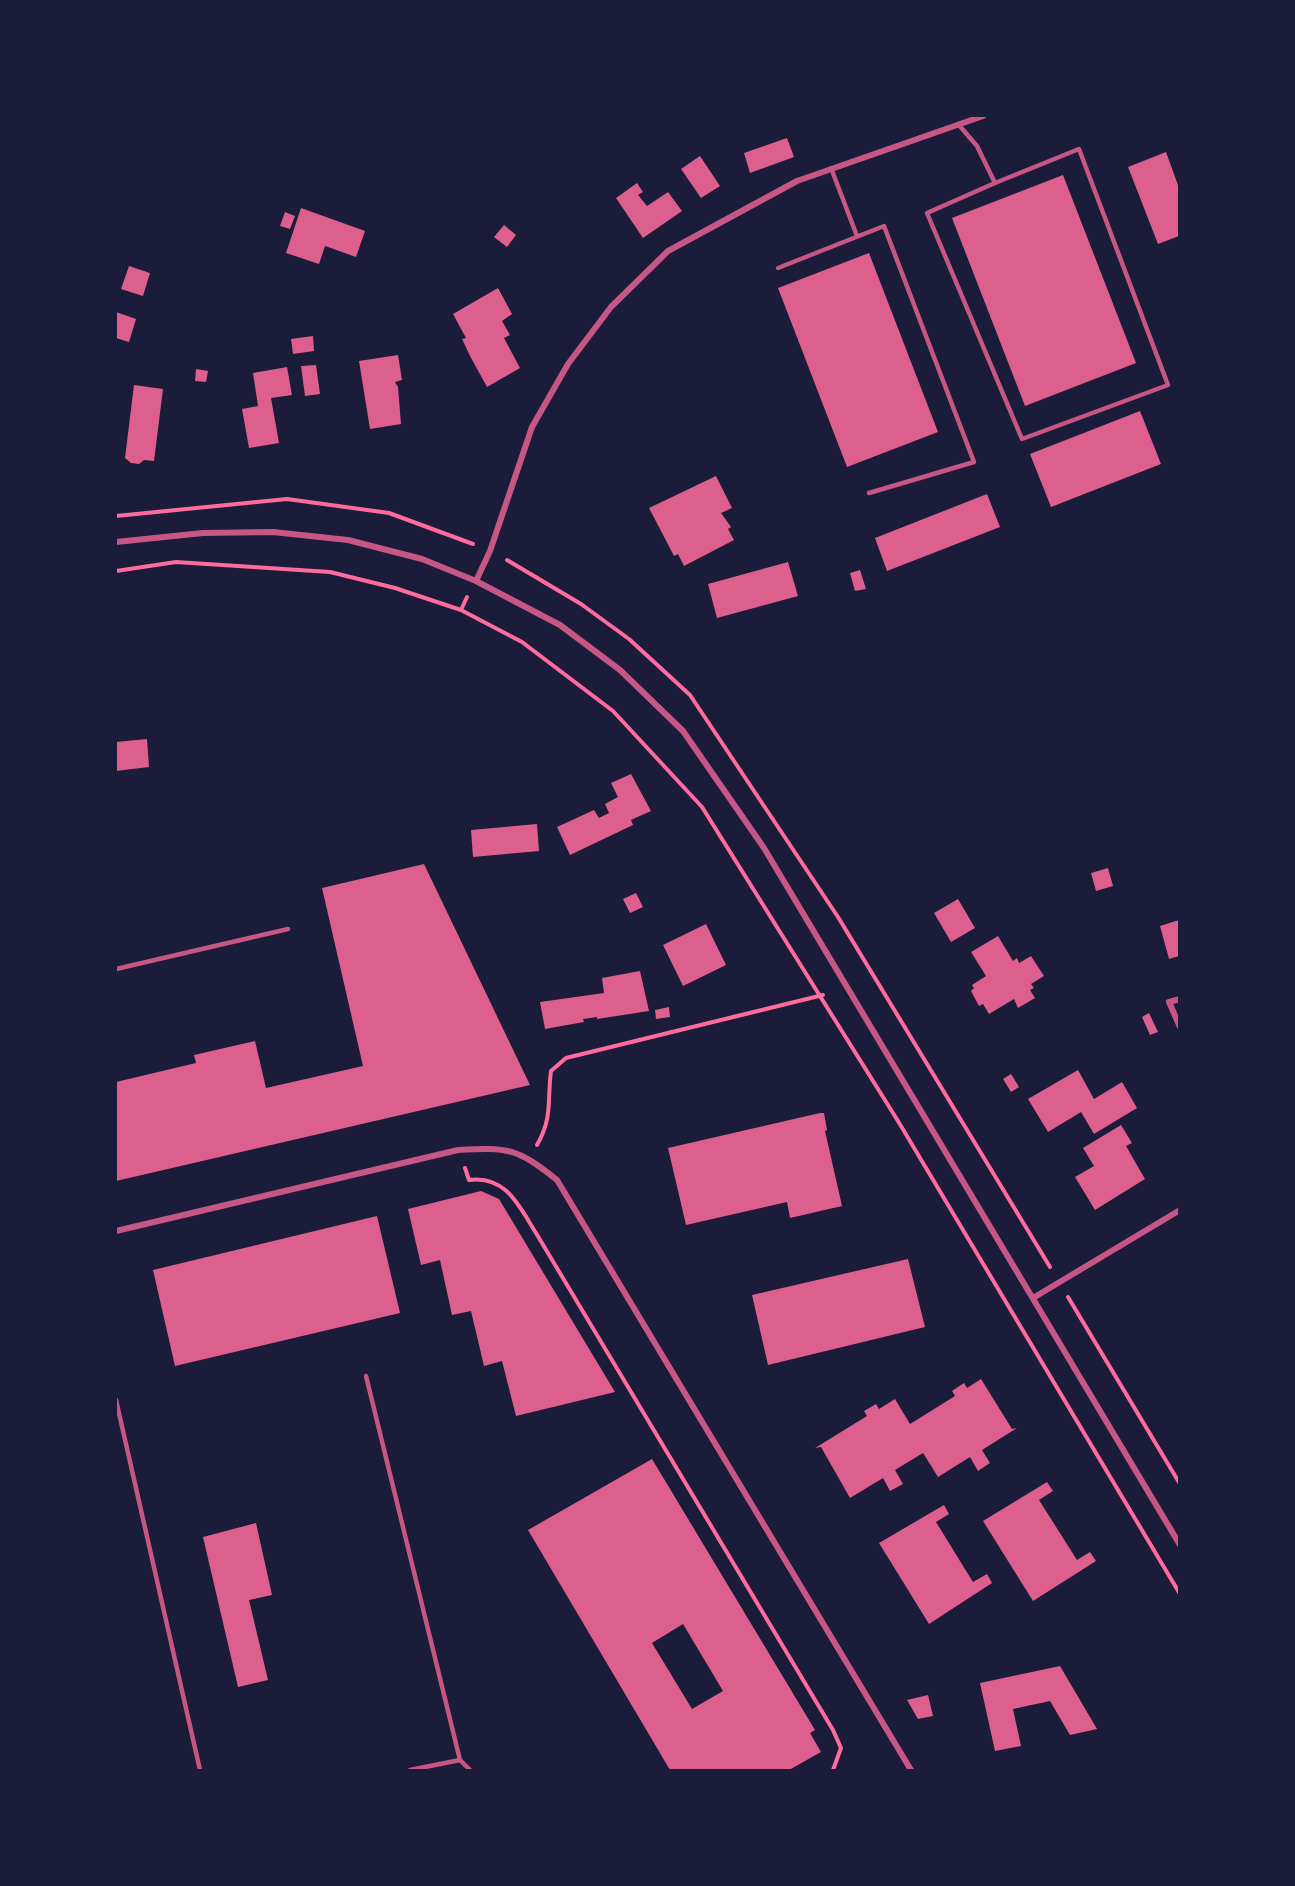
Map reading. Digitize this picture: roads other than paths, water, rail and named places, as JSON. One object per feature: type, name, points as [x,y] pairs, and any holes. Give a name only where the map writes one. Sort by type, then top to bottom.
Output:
[{"type":"street","points":[[476,581],[490,551],[532,428],[568,364],[611,307],[668,251],[796,181],[983,116]]},
{"type":"street","points":[[116,542],[203,533],[273,532],[348,540],[423,559],[476,581],[560,625],[620,670],[683,731],[764,848],[850,988],[1179,1545]]},
{"type":"street","points":[[1179,999],[1169,1002],[1179,1027]]},
{"type":"street","points":[[116,1231],[458,1150],[499,1148],[530,1158],[557,1180],[911,1770]]},
{"type":"street","points":[[1033,1298],[1179,1210]]},
{"type":"lane","points":[[958,124],[977,146],[995,183]]},
{"type":"lane","points":[[1079,148],[1168,385],[1022,439],[927,213],[995,183],[1079,148]]},
{"type":"lane","points":[[831,168],[857,236]]},
{"type":"lane","points":[[778,268],[884,226],[974,462],[869,493]]},
{"type":"lane","points":[[116,969],[288,929]]},
{"type":"lane","points":[[366,1376],[460,1760],[470,1770]]},
{"type":"lane","points":[[116,1400],[200,1770]]},
{"type":"lane","points":[[410,1770],[460,1760]]}]
